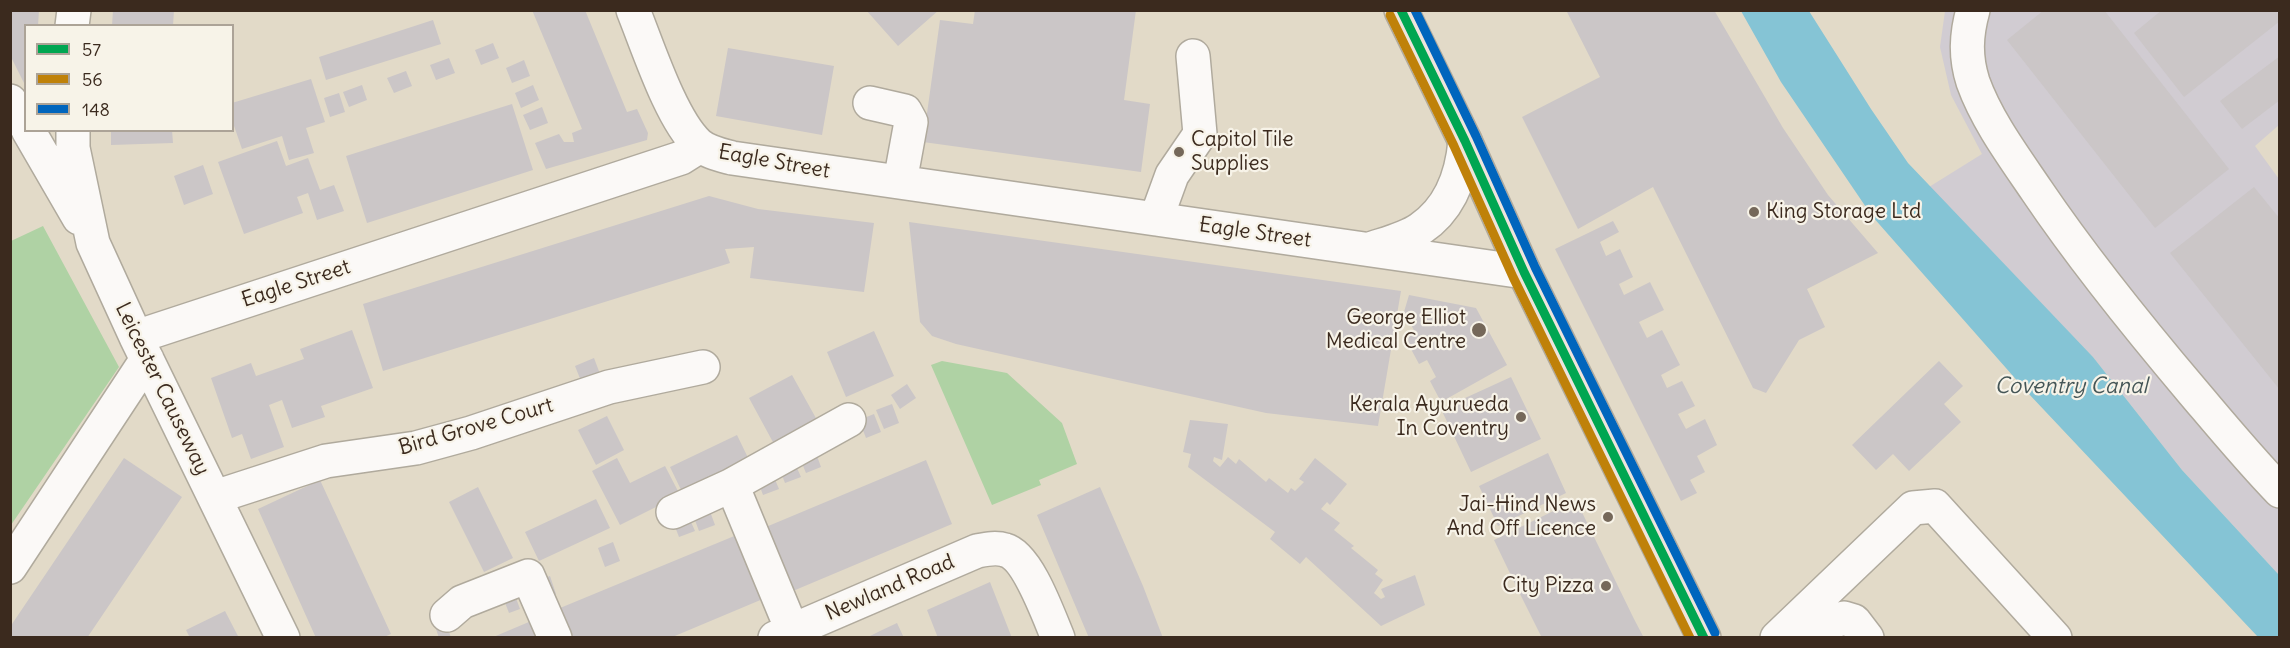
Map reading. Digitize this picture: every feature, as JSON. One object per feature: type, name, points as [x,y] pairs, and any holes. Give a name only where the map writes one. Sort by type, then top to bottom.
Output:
[{"type":"main road","points":[[1401,10],[1465,141],[1524,272],[1704,638]]},
{"type":"street","points":[[633,10],[676,113],[700,146]]},
{"type":"street","points":[[1972,10],[1966,43],[1968,63],[1974,83],[1996,128],[2017,162],[2073,244],[2146,336],[2280,491]]},
{"type":"street","points":[[1156,219],[1172,174],[1200,134],[1193,56]]},
{"type":"street","points":[[10,101],[24,123]]},
{"type":"street","points":[[870,103],[905,111],[910,122],[900,182]]},
{"type":"street","points":[[29,132],[93,243]]},
{"type":"street","name":"Leicester Causeway","points":[[73,132],[73,148],[93,243],[283,638]]},
{"type":"street","name":"Eagle Street","points":[[1368,249],[1420,229],[1444,205],[1457,183],[1463,162],[1465,141]]},
{"type":"street","name":"Eagle Street","points":[[142,348],[681,158],[700,146],[732,158],[1524,272]]},
{"type":"street","points":[[10,567],[142,348]]},
{"type":"street","name":"Bird Grove Court","points":[[215,497],[326,461],[416,448],[471,433],[609,387],[703,367]]},
{"type":"street","points":[[673,512],[732,484],[849,420]]},
{"type":"street","points":[[732,484],[799,632]]},
{"type":"street","points":[[1777,638],[1913,508],[1935,506],[2055,638]]},
{"type":"street","name":"Newland Road","points":[[799,632],[977,551],[993,548],[1008,550],[1021,562],[1031,577],[1058,638]]},
{"type":"street","points":[[447,615],[462,602],[528,576],[555,638]]},
{"type":"street","points":[[1781,638],[1844,618],[1854,621],[1867,638]]},
{"type":"shaded area","points":[[1945,11],[2279,11],[2279,125],[2255,146],[2279,179],[2279,575],[2182,470],[2093,357],[1929,187],[1982,154],[1951,95],[1940,47]]},
{"type":"green space","points":[[43,226],[119,367],[11,525],[11,241]]},
{"type":"green space","points":[[942,361],[1007,373],[1062,423],[1077,464],[1039,480],[1041,485],[992,505],[931,365]]},
{"type":"water","name":"Coventry Canal","points":[[1741,11],[1809,11],[1908,163],[2093,357],[2182,470],[2279,575],[2279,637],[2258,637],[2028,393],[1872,216],[1781,82]]},
{"type":"building","points":[[10,10],[39,10],[38,24],[24,24],[24,83],[10,55]]},
{"type":"building","points":[[113,10],[174,10],[173,24],[112,24]]},
{"type":"building","points":[[532,10],[585,10],[627,112],[637,109],[648,133],[647,140],[546,169],[535,143],[559,134],[564,142],[574,142],[572,133],[582,129]]},
{"type":"building","points":[[866,10],[939,10],[898,46]]},
{"type":"building","points":[[975,10],[1136,10],[1124,100],[1150,104],[1141,172],[923,142],[940,20],[973,24]]},
{"type":"building","name":"King Storage Ltd","points":[[1566,10],[1714,10],[1783,128],[1828,195],[1878,253],[1807,289],[1825,327],[1799,340],[1766,393],[1753,388],[1653,187],[1578,229],[1522,117],[1600,77]]},
{"type":"building","points":[[2044,10],[2104,10],[2229,169],[2155,228],[2007,40]]},
{"type":"building","points":[[2162,10],[2275,10],[2280,16],[2280,21],[2184,97],[2134,33]]},
{"type":"building","points":[[433,20],[441,44],[326,80],[319,57]]},
{"type":"building","points":[[493,43],[499,58],[481,65],[475,50]]},
{"type":"building","points":[[728,48],[834,66],[822,135],[716,116]]},
{"type":"building","points":[[2280,56],[2280,100],[2242,129],[2220,101]]},
{"type":"building","points":[[449,58],[455,73],[436,80],[430,65]]},
{"type":"building","points":[[524,60],[530,76],[512,83],[506,68]]},
{"type":"building","points":[[406,71],[412,86],[394,93],[387,78]]},
{"type":"building","points":[[311,79],[325,122],[306,128],[314,153],[289,160],[282,136],[242,149],[234,126],[234,102]]},
{"type":"building","points":[[362,85],[367,100],[349,107],[343,92]]},
{"type":"building","points":[[533,85],[539,100],[521,108],[515,93]]},
{"type":"building","points":[[339,93],[345,112],[330,117],[324,98]]},
{"type":"building","points":[[512,104],[533,170],[367,223],[346,156]]},
{"type":"building","points":[[542,107],[548,123],[530,130],[523,115]]},
{"type":"building","points":[[111,132],[172,132],[173,143],[111,145]]},
{"type":"building","points":[[277,141],[286,166],[308,158],[320,190],[334,185],[344,211],[317,220],[308,193],[297,197],[303,213],[244,234],[218,162]]},
{"type":"building","points":[[203,165],[213,194],[184,205],[174,176]]},
{"type":"building","points":[[2254,187],[2280,219],[2280,390],[2170,253]]},
{"type":"building","points":[[709,196],[758,209],[874,223],[864,292],[750,278],[754,247],[725,249],[730,263],[383,371],[363,304]]},
{"type":"building","points":[[1613,221],[1619,232],[1600,242],[1606,256],[1620,249],[1633,277],[1619,284],[1624,295],[1650,282],[1664,310],[1639,322],[1647,338],[1662,330],[1680,365],[1661,375],[1667,388],[1682,381],[1695,406],[1678,414],[1686,429],[1705,419],[1717,445],[1697,456],[1705,472],[1690,480],[1697,493],[1681,501],[1555,249]]},
{"type":"building","points":[[909,222],[1401,291],[1378,426],[1266,413],[956,344],[932,336],[920,322]]},
{"type":"building","points":[[1409,295],[1476,308],[1507,365],[1441,402],[1430,381],[1436,377],[1427,360],[1419,364],[1405,338],[1415,332],[1404,312]]},
{"type":"building","points":[[352,330],[373,388],[321,406],[325,417],[292,428],[282,400],[269,405],[284,447],[251,459],[242,434],[232,438],[211,378],[251,363],[256,376],[304,359],[300,349]]},
{"type":"building","points":[[874,331],[894,376],[846,397],[827,352]]},
{"type":"building","points":[[594,358],[600,374],[581,381],[575,366]]},
{"type":"building","points":[[1939,361],[1963,386],[1944,404],[1961,422],[1909,471],[1893,454],[1876,470],[1852,445]]},
{"type":"building","points":[[792,375],[817,420],[774,444],[749,398]]},
{"type":"building","points":[[1511,377],[1541,439],[1471,472],[1441,409]]},
{"type":"building","points":[[907,384],[916,398],[900,409],[891,395]]},
{"type":"building","points":[[892,404],[899,423],[884,429],[876,410]]},
{"type":"building","points":[[874,414],[881,432],[866,438],[859,420]]},
{"type":"building","points":[[607,416],[624,450],[596,465],[578,430]]},
{"type":"building","points":[[1190,420],[1228,424],[1222,460],[1214,457],[1213,461],[1220,467],[1228,457],[1236,464],[1239,459],[1266,482],[1269,478],[1288,493],[1291,488],[1295,491],[1304,482],[1299,479],[1315,458],[1347,484],[1330,505],[1327,502],[1321,509],[1340,523],[1334,530],[1354,546],[1351,548],[1378,570],[1375,574],[1383,580],[1374,593],[1381,599],[1385,597],[1381,589],[1415,575],[1425,605],[1381,626],[1306,557],[1300,564],[1270,539],[1275,532],[1188,467],[1191,454],[1183,452]]},
{"type":"building","points":[[737,435],[751,464],[684,496],[670,467]]},
{"type":"building","points":[[814,448],[821,467],[806,473],[798,454]]},
{"type":"building","points":[[1548,453],[1566,493],[1498,526],[1479,486]]},
{"type":"building","points":[[124,458],[182,497],[87,638],[10,638],[10,627]]},
{"type":"building","points":[[617,458],[630,483],[665,466],[680,495],[620,525],[592,471]]},
{"type":"building","points":[[793,459],[801,477],[785,483],[778,465]]},
{"type":"building","points":[[926,460],[952,524],[781,596],[754,532]]},
{"type":"building","points":[[771,470],[779,489],[763,495],[756,476]]},
{"type":"building","points":[[320,480],[391,634],[382,638],[316,638],[258,509]]},
{"type":"building","points":[[478,487],[513,558],[484,572],[449,502]]},
{"type":"building","points":[[1100,487],[1163,638],[1089,638],[1037,515]]},
{"type":"building","points":[[596,499],[610,528],[539,561],[525,532]]},
{"type":"building","points":[[1576,500],[1644,638],[1542,638],[1518,590],[1494,540]]},
{"type":"building","points":[[708,506],[715,525],[699,531],[692,512]]},
{"type":"building","points":[[687,513],[695,531],[679,537],[672,519]]},
{"type":"building","points":[[744,532],[770,596],[670,638],[559,638],[548,613]]},
{"type":"building","points":[[613,542],[620,561],[605,567],[598,548]]},
{"type":"building","points":[[550,576],[556,594],[546,598],[539,580]]},
{"type":"building","points":[[990,582],[1012,638],[938,638],[927,610]]},
{"type":"building","points":[[513,590],[520,609],[509,613],[502,595]]},
{"type":"building","points":[[225,611],[239,638],[190,638],[186,630]]},
{"type":"building","points":[[543,616],[552,638],[491,638]]},
{"type":"building","points":[[897,623],[904,638],[866,638],[880,631]]},
{"type":"building","points":[[447,625],[451,638],[439,638],[436,629]]},
{"type":"transit line","name":"57","points":[[1401,10],[1465,141],[1524,272],[1704,638]]},
{"type":"transit line","name":"148","points":[[1415,10],[1476,136],[1535,267],[1715,633]]},
{"type":"transit line","name":"56","points":[[1390,15],[1454,146],[1513,277],[1690,638]]},
{"type":"place","name":"Capitol Tile Supplies","points":[[1179,152]]},
{"type":"place","name":"King Storage Ltd","points":[[1754,212]]},
{"type":"place","name":"George Elliot Medical Centre","points":[[1479,330]]},
{"type":"place","name":"Kerala Ayurueda In Coventry","points":[[1521,417]]},
{"type":"place","name":"Jai-Hind News And Off Licence","points":[[1608,517]]},
{"type":"place","name":"City Pizza","points":[[1606,586]]}]
